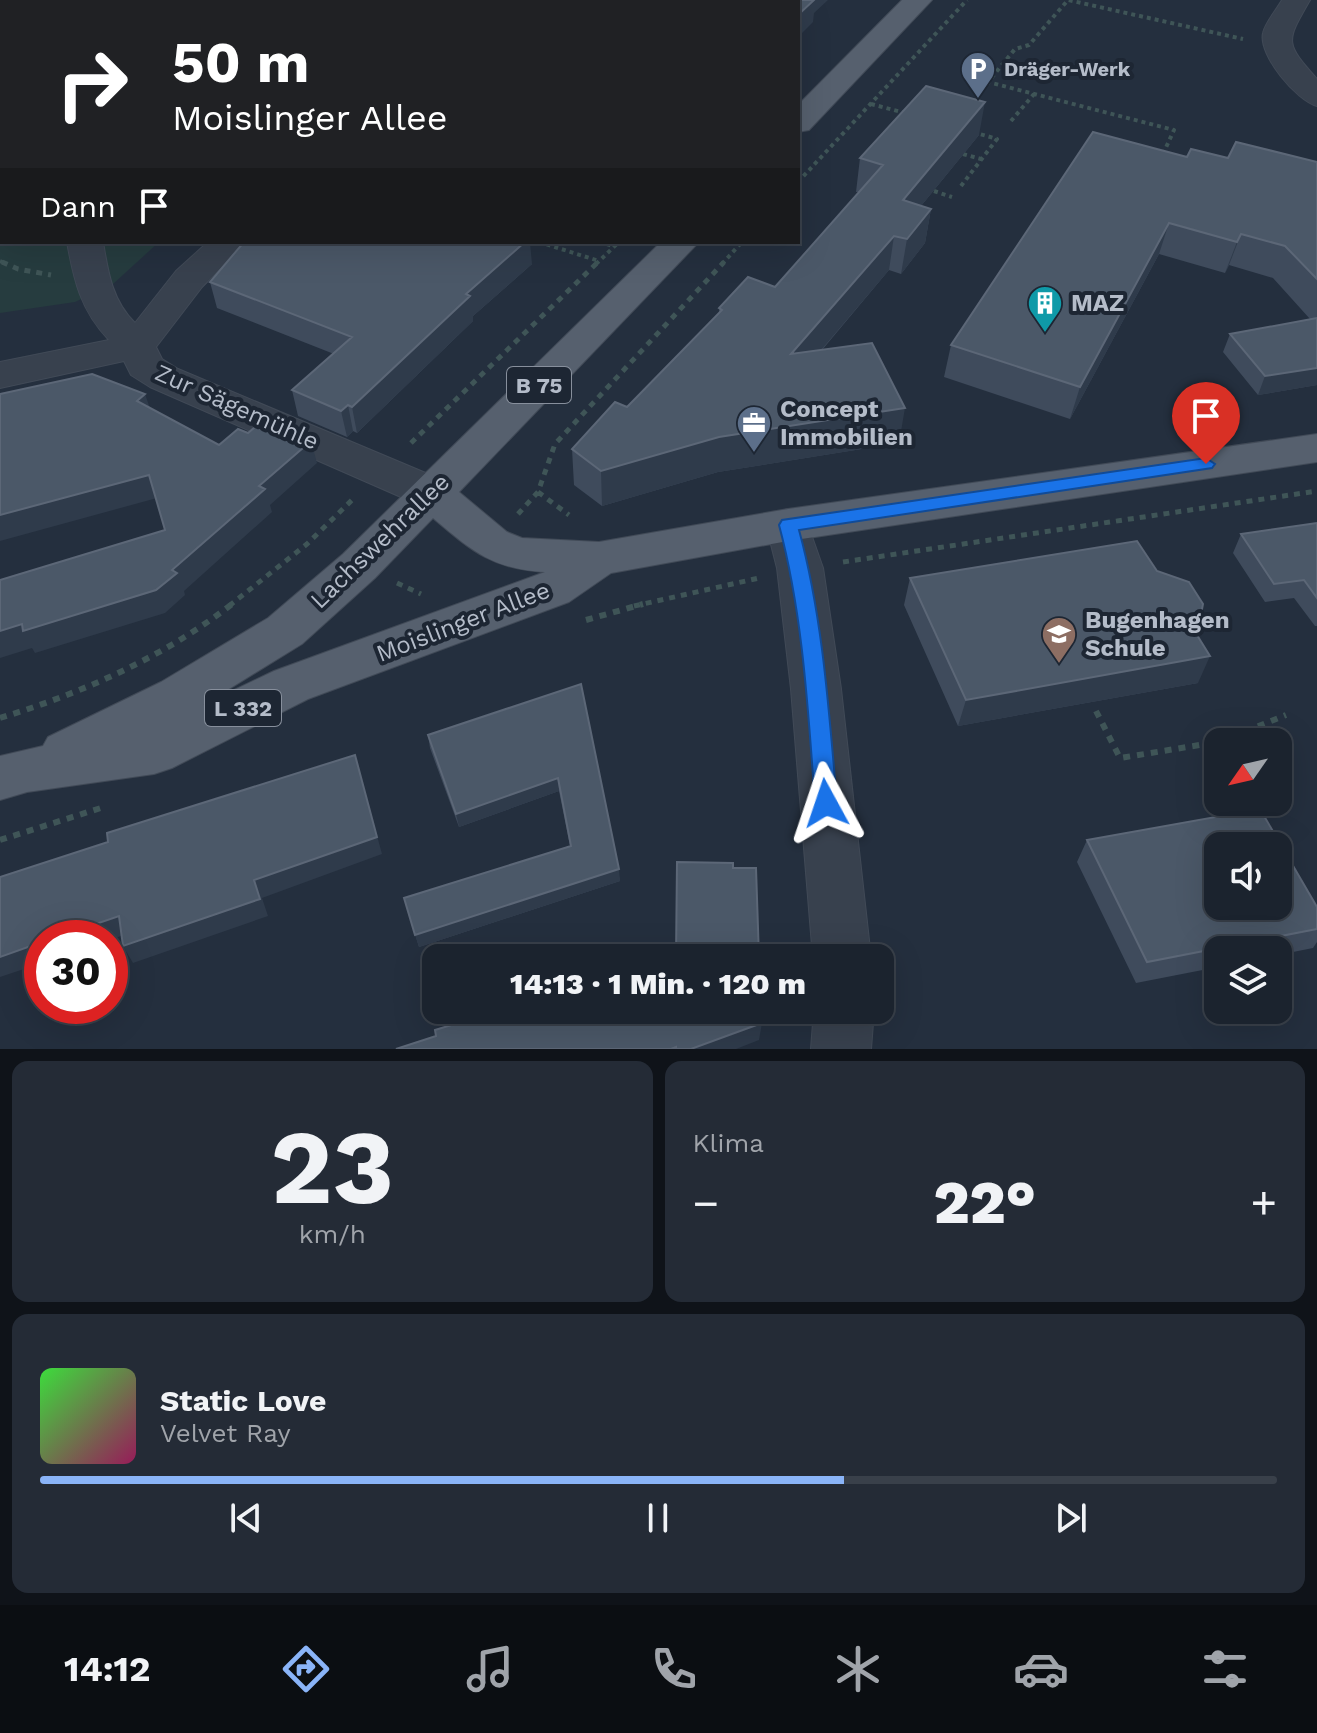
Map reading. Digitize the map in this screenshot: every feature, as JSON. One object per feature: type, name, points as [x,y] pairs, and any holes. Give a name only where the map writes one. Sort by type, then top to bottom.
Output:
[{"type":"main road","points":[[800,121],[918,0]]},
{"type":"main road","name":"Lachswehrallee","points":[[14,774],[178,696],[285,631],[359,566],[679,244]]},
{"type":"main road","name":"Moislinger Allee","points":[[14,774],[154,753],[291,685],[553,590],[599,559],[794,547],[1317,448]]},
{"type":"main road","points":[[432,493],[491,543],[517,554],[599,559]]},
{"type":"street","points":[[1296,0],[1277,33],[1279,54],[1317,97]]},
{"type":"street","points":[[85,244],[92,282],[106,315],[137,346]]},
{"type":"street","name":"Zur Sägemühle","points":[[226,244],[189,279],[137,346],[145,366],[164,378],[432,493]]},
{"type":"street","points":[[0,375],[137,346]]},
{"type":"street","points":[[794,547],[816,689],[841,944]]},
{"type":"street","points":[[841,1049],[843,1024]]},
{"type":"path","points":[[800,180],[967,0]]},
{"type":"path","points":[[1174,157],[1161,153],[1174,130],[988,82],[1015,49],[1029,45],[1068,0],[1278,44]]},
{"type":"path","points":[[1011,121],[1034,94]]},
{"type":"path","points":[[871,104],[913,116]]},
{"type":"path","points":[[961,186],[997,139],[969,131]]},
{"type":"path","points":[[963,154],[981,159]]},
{"type":"path","points":[[934,191],[952,197]]},
{"type":"path","points":[[545,244],[646,277]]},
{"type":"path","points":[[0,718],[68,697],[196,632],[307,544],[617,244]]},
{"type":"path","points":[[538,492],[555,444],[740,244]]},
{"type":"path","points":[[0,261],[18,269],[92,282]]},
{"type":"path","points":[[574,624],[794,547],[1317,491]]},
{"type":"path","points":[[1096,711],[1120,758],[1204,744]]},
{"type":"path","points":[[1254,728],[1286,715]]},
{"type":"green space","points":[[0,244],[157,244],[113,284],[75,302],[0,313]]},
{"type":"building","points":[[800,0],[814,0],[800,13]]},
{"type":"building","points":[[926,86],[985,102],[903,200],[931,209],[907,239],[894,236],[791,354],[872,343],[905,408],[719,437],[601,471],[572,449],[615,402],[627,407],[722,310],[719,308],[748,277],[775,287],[883,165],[860,158]]},
{"type":"building","name":"MAZ","points":[[1093,132],[1187,157],[1191,149],[1228,158],[1236,142],[1317,162],[1317,279],[1285,246],[1241,234],[1237,242],[1169,223],[1080,387],[951,345]]},
{"type":"building","points":[[242,244],[523,244],[466,294],[470,296],[352,407],[348,405],[341,411],[292,390],[352,337],[210,282]]},
{"type":"building","points":[[1317,318],[1317,368],[1265,376],[1230,334]]},
{"type":"building","points":[[92,374],[145,394],[137,401],[219,445],[238,429],[248,433],[263,420],[311,441],[259,486],[265,489],[172,570],[177,573],[156,590],[23,631],[22,624],[0,631],[0,580],[165,530],[149,475],[0,515],[0,394]]},
{"type":"building","points":[[1317,523],[1317,598],[1304,580],[1274,584],[1241,534]]},
{"type":"building","name":"Bugenhagen Schule","points":[[1137,541],[1157,571],[1189,582],[1203,604],[1197,635],[1210,656],[966,700],[910,578]]},
{"type":"building","points":[[581,684],[619,869],[415,935],[404,898],[571,846],[558,778],[456,814],[428,735]]},
{"type":"building","points":[[355,755],[377,837],[254,880],[260,899],[128,944],[128,920],[120,920],[119,916],[107,920],[24,920],[24,948],[0,957],[0,877],[108,842],[107,833]]},
{"type":"building","points":[[1221,816],[1264,816],[1273,832],[1204,832],[1204,920],[1292,920],[1292,864],[1317,907],[1317,929],[1281,936],[1204,936],[1204,951],[1147,962],[1087,840]]},
{"type":"building","points":[[677,862],[733,863],[733,868],[756,868],[759,944],[676,944]]},
{"type":"building","points":[[455,1024],[759,1024],[691,1049],[396,1049],[436,1036],[435,1030]]},
{"type":"place","name":"Dräger-Werk","points":[[978,100]]},
{"type":"place","name":"MAZ","points":[[1045,334]]},
{"type":"place","name":"Concept Immobilien","points":[[754,454]]},
{"type":"place","name":"Bugenhagen Schule","points":[[1059,665]]},
{"type":"route","points":[[826,803],[816,689],[800,568],[788,525],[1206,464]]}]
